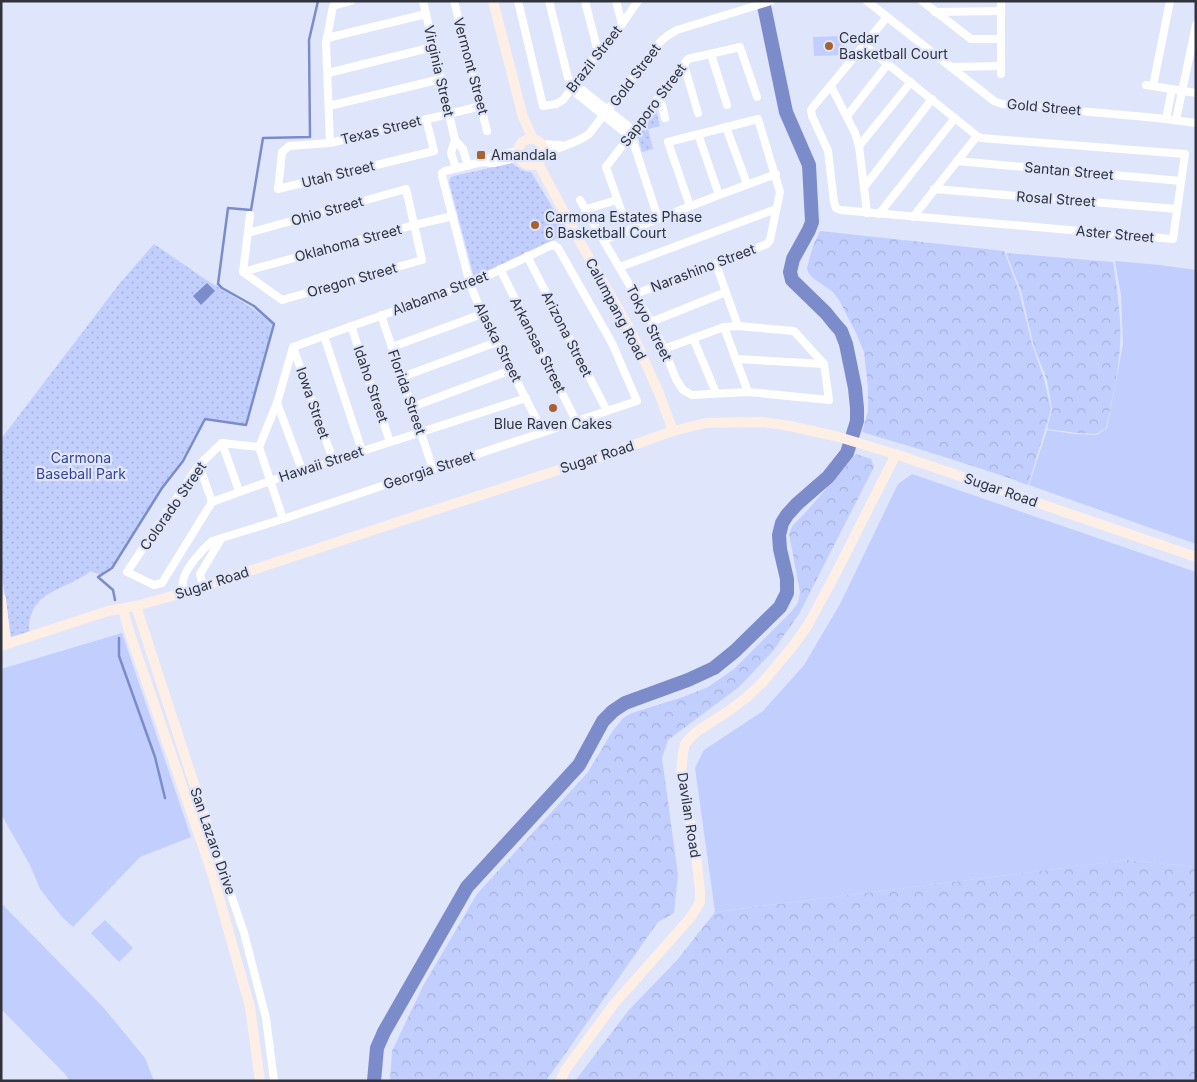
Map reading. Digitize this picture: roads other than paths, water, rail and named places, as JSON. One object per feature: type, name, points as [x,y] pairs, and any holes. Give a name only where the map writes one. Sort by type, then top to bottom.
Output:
[{"type":"main road","name":"Calumpang Road","points":[[493,1],[523,117],[576,234],[632,333],[659,394],[673,432]]},
{"type":"main road","points":[[519,147],[536,148],[533,165],[522,162],[519,154],[519,147]]},
{"type":"main road","name":"Sugar Road","points":[[4,645],[108,611],[136,606],[183,593],[673,432],[706,423],[762,422],[839,437],[896,454],[1196,557]]},
{"type":"main road","name":"Davilan Road","points":[[560,1081],[614,1004],[690,918],[700,902],[696,854],[681,775],[681,762],[685,744],[699,730],[747,697],[793,646],[812,618],[832,581],[896,454]]},
{"type":"main road","points":[[1,600],[4,645]]},
{"type":"main road","name":"San Lazaro Drive","points":[[136,606],[211,836]]},
{"type":"main road","name":"San Lazaro Drive","points":[[123,609],[213,876],[250,1007],[260,1081]]},
{"type":"street","points":[[330,143],[326,43],[333,6],[351,1]]},
{"type":"street","name":"Virginia Street","points":[[422,1],[455,140],[463,149],[468,166]]},
{"type":"street","name":"Vermont Street","points":[[454,1],[487,131]]},
{"type":"street","name":"Brazil Street","points":[[518,1],[543,106],[556,104],[562,100],[638,1]]},
{"type":"street","points":[[549,1],[568,78],[578,95],[606,113],[624,132],[630,134],[658,218]]},
{"type":"street","points":[[586,1],[598,52]]},
{"type":"street","points":[[616,1],[622,24]]},
{"type":"street","name":"Gold Street","points":[[536,148],[566,145],[584,137],[606,113],[661,41],[667,36],[677,30],[771,1]]},
{"type":"street","name":"Gold Street","points":[[867,1],[994,101],[1002,104],[1196,123]]},
{"type":"street","points":[[922,1],[971,39],[1001,39]]},
{"type":"street","points":[[951,67],[1001,70],[1001,1]]},
{"type":"street","points":[[1170,1],[1150,86],[1196,93]]},
{"type":"street","points":[[935,12],[1001,11]]},
{"type":"street","points":[[327,38],[426,14]]},
{"type":"street","name":"Aster Street","points":[[887,17],[811,110],[828,150],[836,208],[868,213],[1173,239],[1185,154],[982,138],[977,136]]},
{"type":"street","points":[[1176,120],[1182,91],[1192,64],[1196,25]]},
{"type":"street","points":[[864,45],[977,136],[914,217]]},
{"type":"street","points":[[328,73],[433,47]]},
{"type":"street","name":"Sapporo Street","points":[[622,213],[606,167],[688,59],[740,47],[757,96]]},
{"type":"street","points":[[710,54],[727,106]]},
{"type":"street","points":[[684,65],[698,113]]},
{"type":"street","points":[[847,116],[887,65]]},
{"type":"street","points":[[329,106],[441,79]]},
{"type":"street","points":[[859,146],[910,82]]},
{"type":"street","points":[[831,86],[847,116],[859,146],[868,213]]},
{"type":"street","points":[[1166,119],[1172,89]]},
{"type":"street","points":[[660,97],[665,118]]},
{"type":"street","points":[[865,186],[932,99]]},
{"type":"street","name":"Texas Street","points":[[282,152],[289,146],[330,143],[481,106]]},
{"type":"street","points":[[879,214],[955,118]]},
{"type":"street","name":"Utah Street","points":[[282,152],[278,189],[434,151],[426,119]]},
{"type":"street","points":[[620,267],[776,209],[780,192],[758,119],[668,142],[690,206]]},
{"type":"street","points":[[726,127],[747,184]]},
{"type":"street","points":[[698,134],[719,194]]},
{"type":"street","name":"Virginia Street","points":[[455,140],[451,153],[456,168]]},
{"type":"street","points":[[456,168],[482,162],[494,163],[519,154]]},
{"type":"street","name":"Santan Street","points":[[957,161],[1181,181]]},
{"type":"street","name":"Alaska Street","points":[[456,168],[442,173],[470,284],[482,314],[543,432]]},
{"type":"street","points":[[604,240],[719,194],[776,174]]},
{"type":"street","name":"Ohio Street","points":[[248,233],[406,189],[414,225]]},
{"type":"street","name":"Rosal Street","points":[[934,190],[1177,208]]},
{"type":"street","name":"Tokyo Street","points":[[580,200],[635,294],[683,390],[692,395],[748,392],[829,400],[824,364]]},
{"type":"street","points":[[586,209],[617,200]]},
{"type":"street","name":"Narashino Street","points":[[635,294],[766,244],[770,240],[776,209]]},
{"type":"street","points":[[243,272],[250,215]]},
{"type":"street","name":"Oklahoma Street","points":[[243,272],[452,216]]},
{"type":"street","name":"Oregon Street","points":[[243,272],[282,300],[422,260],[414,225]]},
{"type":"street","name":"Alabama Street","points":[[293,347],[470,284],[554,245],[558,248],[612,343],[637,401]]},
{"type":"street","name":"Arizona Street","points":[[527,256],[607,411]]},
{"type":"street","points":[[716,264],[738,326]]},
{"type":"street","name":"Arkansas Street","points":[[500,269],[576,421]]},
{"type":"street","points":[[650,322],[726,292]]},
{"type":"street","points":[[392,347],[482,314]]},
{"type":"street","name":"Florida Street","points":[[381,315],[433,469]]},
{"type":"street","name":"Idaho Street","points":[[351,326],[390,442]]},
{"type":"street","points":[[664,349],[724,327],[738,326],[794,331],[824,364]]},
{"type":"street","points":[[724,327],[748,392]]},
{"type":"street","points":[[324,336],[362,451]]},
{"type":"street","points":[[693,338],[716,393]]},
{"type":"street","points":[[402,378],[497,342]]},
{"type":"street","points":[[283,519],[260,447],[277,403],[293,347]]},
{"type":"street","name":"Iowa Street","points":[[293,347],[333,460]]},
{"type":"street","points":[[736,359],[824,364]]},
{"type":"street","points":[[412,407],[511,370]]},
{"type":"street","name":"Hawaii Street","points":[[212,502],[270,480],[526,398]]},
{"type":"street","name":"Georgia Street","points":[[183,593],[183,580],[190,564],[212,541],[637,401]]},
{"type":"street","points":[[277,403],[302,470]]},
{"type":"street","points":[[239,491],[222,443],[260,447]]},
{"type":"street","name":"Colorado Street","points":[[212,502],[162,583],[154,585],[127,572],[200,465],[222,443]]},
{"type":"street","points":[[200,465],[212,502]]},
{"type":"street","points":[[203,586],[200,574],[221,539]]},
{"type":"street","points":[[200,554],[209,560]]},
{"type":"street","name":"San Lazaro Drive","points":[[211,836],[244,933],[266,1018],[274,1081]]},
{"type":"waterway","points":[[115,600],[113,590],[98,577],[112,568],[162,488],[183,461],[205,419],[246,425],[274,324],[254,306],[218,284],[228,208],[251,210],[263,138],[310,137],[309,40],[318,1]]},
{"type":"waterway","points":[[374,1081],[377,1048],[384,1032],[467,887],[579,765],[603,721],[613,711],[625,703],[688,680],[714,668],[735,651],[780,607],[787,593],[787,579],[780,549],[779,535],[782,523],[797,504],[828,477],[847,453],[857,421],[857,408],[846,344],[841,331],[826,313],[792,280],[790,272],[793,259],[812,222],[809,165],[786,112],[763,1]]},
{"type":"waterway","points":[[119,638],[119,656],[155,757],[165,798]]},
{"type":"place","name":"Cedar Basketball Court","points":[[829,46]]},
{"type":"place","name":"Amandala","points":[[481,155]]},
{"type":"place","name":"Carmona Estates Phase 6 Basketball Court","points":[[535,225]]},
{"type":"place","name":"Blue Raven Cakes","points":[[553,408]]},
{"type":"park label","name":"Carmona Baseball Park","points":[[81,466]]}]
